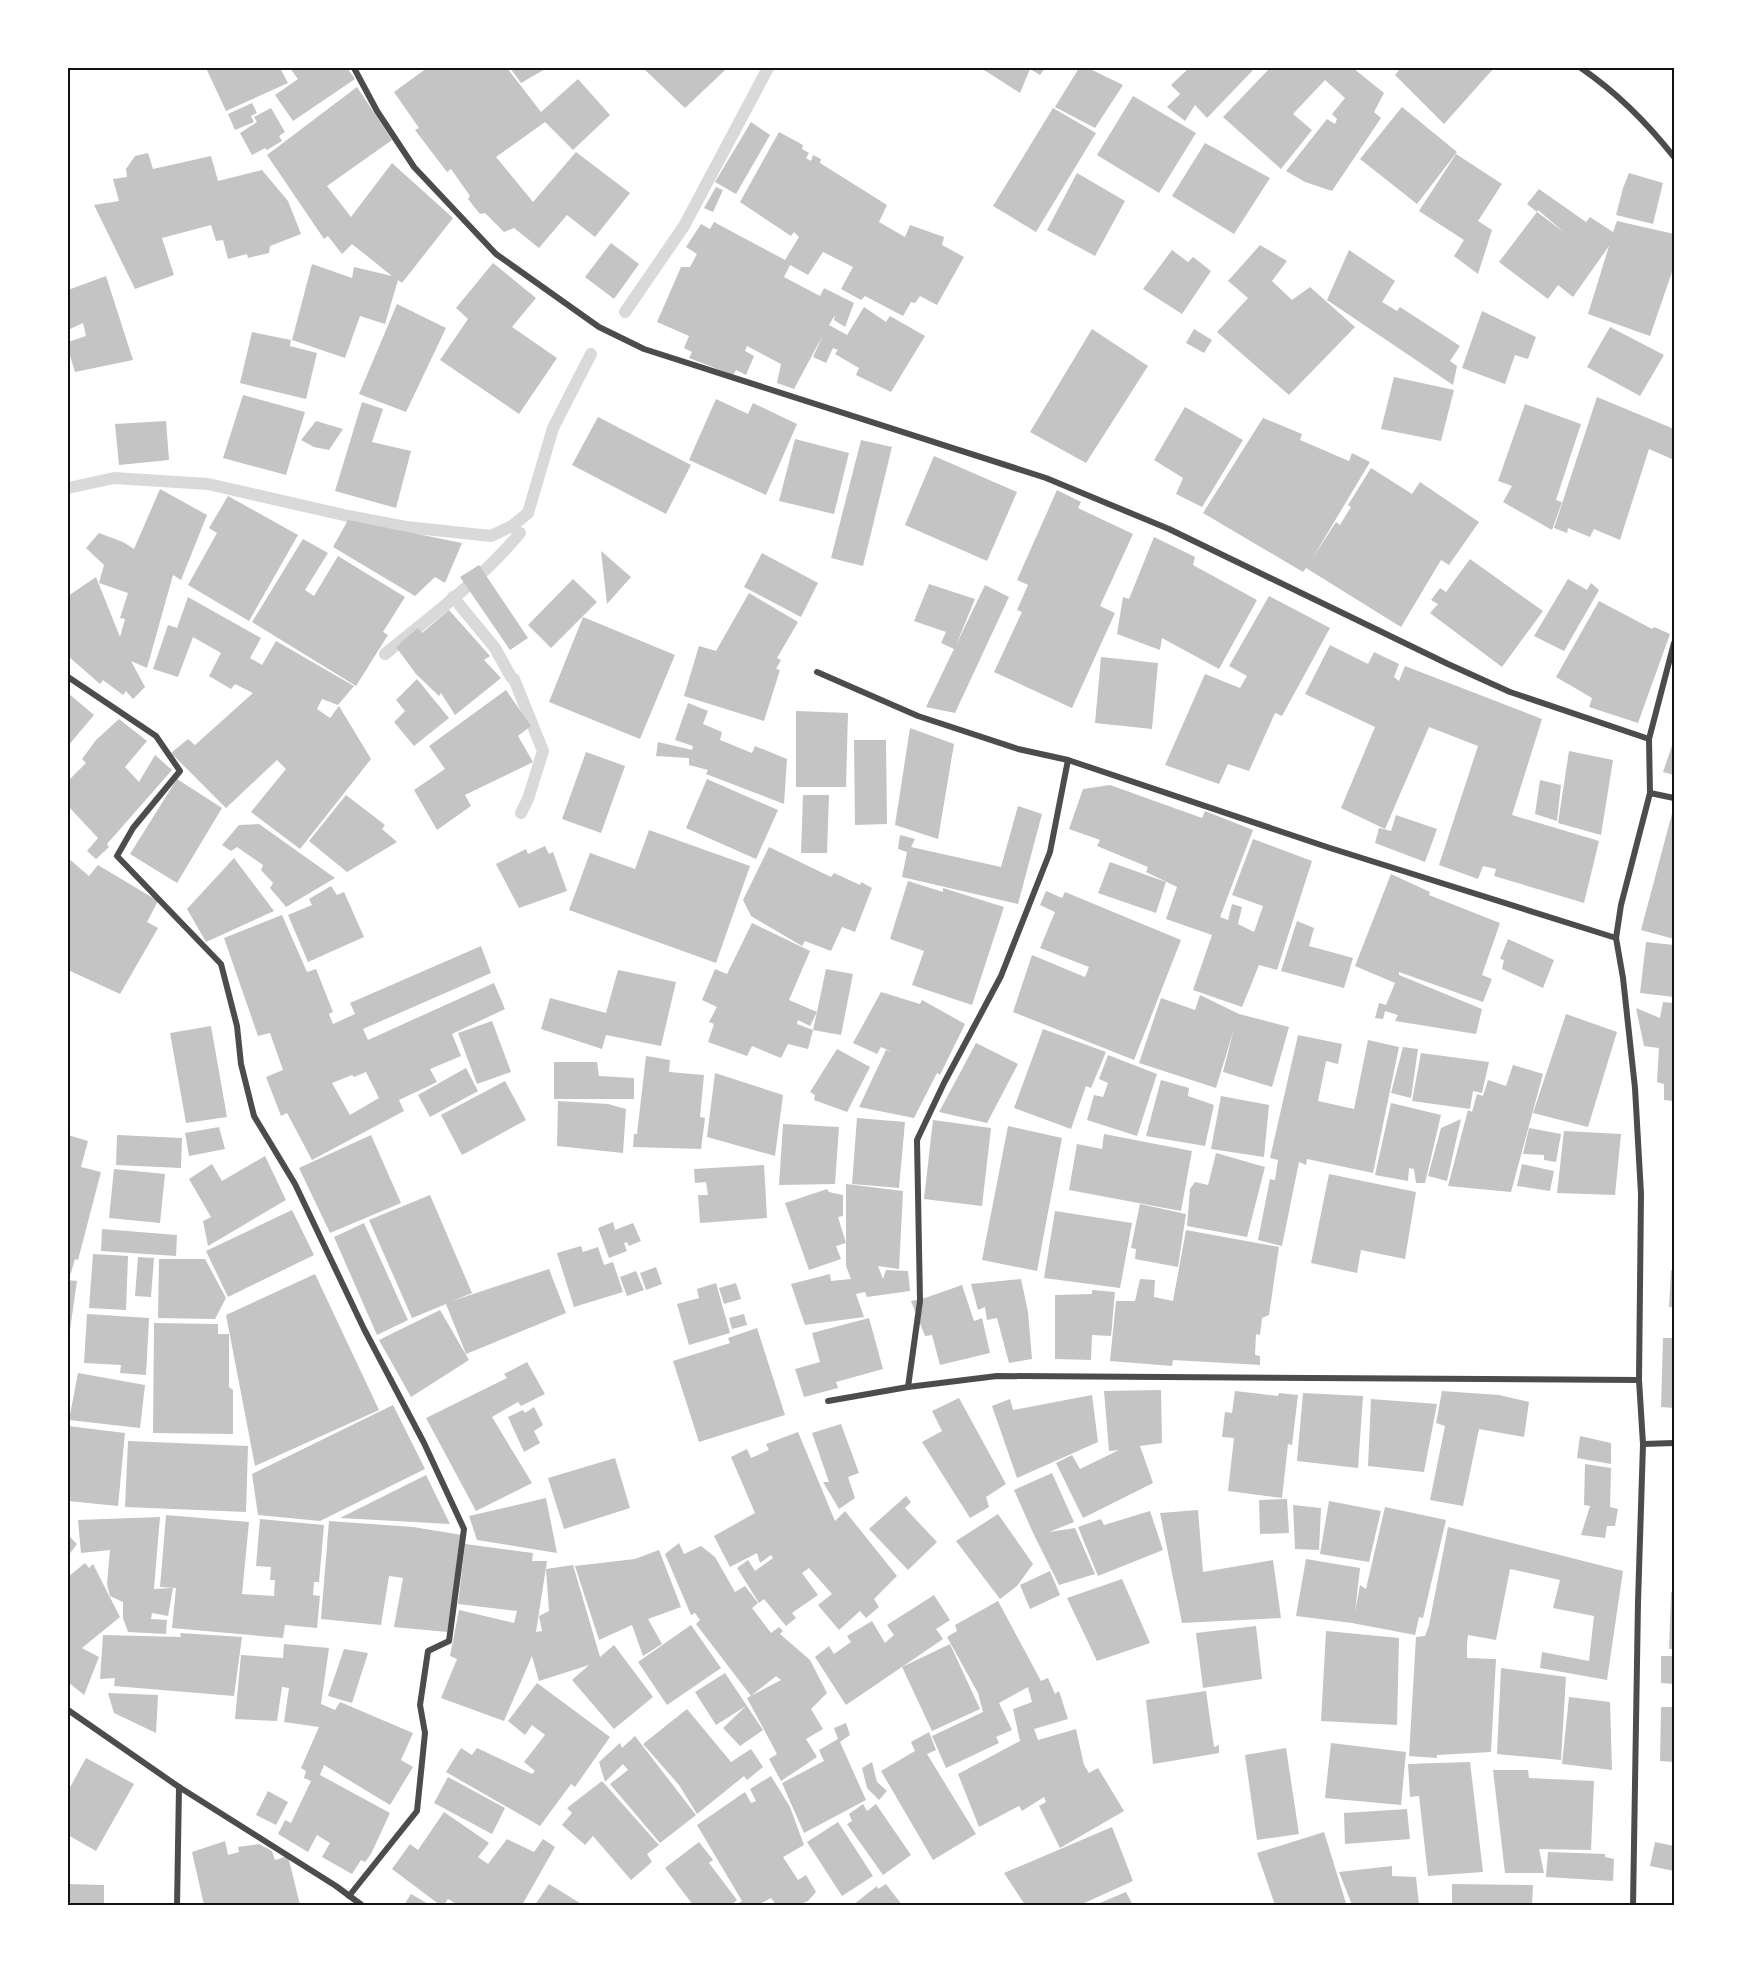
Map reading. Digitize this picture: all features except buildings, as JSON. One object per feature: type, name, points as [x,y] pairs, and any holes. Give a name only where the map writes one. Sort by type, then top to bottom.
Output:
[{"type":"street","points":[[354,68],[377,111],[414,167],[496,254],[599,327],[644,349],[1046,478],[1169,529],[1510,692],[1649,739]]},
{"type":"street","points":[[1581,68],[1593,76],[1655,133],[1674,157]]},
{"type":"street","points":[[1633,1905],[1643,1444],[1639,1380],[1641,1194],[1635,1088],[1623,978],[1616,938],[1621,905],[1650,793],[1649,739],[1674,643]]},
{"type":"street","points":[[817,672],[918,716],[1018,749],[1068,760],[1319,844],[1616,938]]},
{"type":"street","points":[[68,677],[156,736],[180,771],[133,828],[117,856],[221,964],[237,1026],[241,1064],[254,1116],[295,1184],[364,1329],[424,1443],[464,1529],[449,1641],[428,1652],[420,1705],[425,1733],[417,1811],[349,1896]]},
{"type":"street","points":[[908,1387],[920,1301],[917,1140],[944,1083],[1001,976],[1050,852],[1068,760]]},
{"type":"street","points":[[1650,793],[1674,798]]},
{"type":"street","points":[[828,1401],[908,1387],[997,1376],[1639,1380]]},
{"type":"street","points":[[1643,1444],[1674,1443]]},
{"type":"street","points":[[68,1710],[179,1787],[363,1905]]},
{"type":"street","points":[[177,1905],[179,1787]]},
{"type":"waterway","points":[[625,312],[684,226],[768,68]]},
{"type":"waterway","points":[[68,488],[114,478],[208,484],[406,527],[491,536],[512,526],[528,513],[553,428],[591,354]]},
{"type":"waterway","points":[[385,654],[473,581],[520,533]]},
{"type":"waterway","points":[[453,597],[495,648],[511,677]]},
{"type":"waterway","points":[[514,679],[543,751],[528,799],[521,813]]}]
